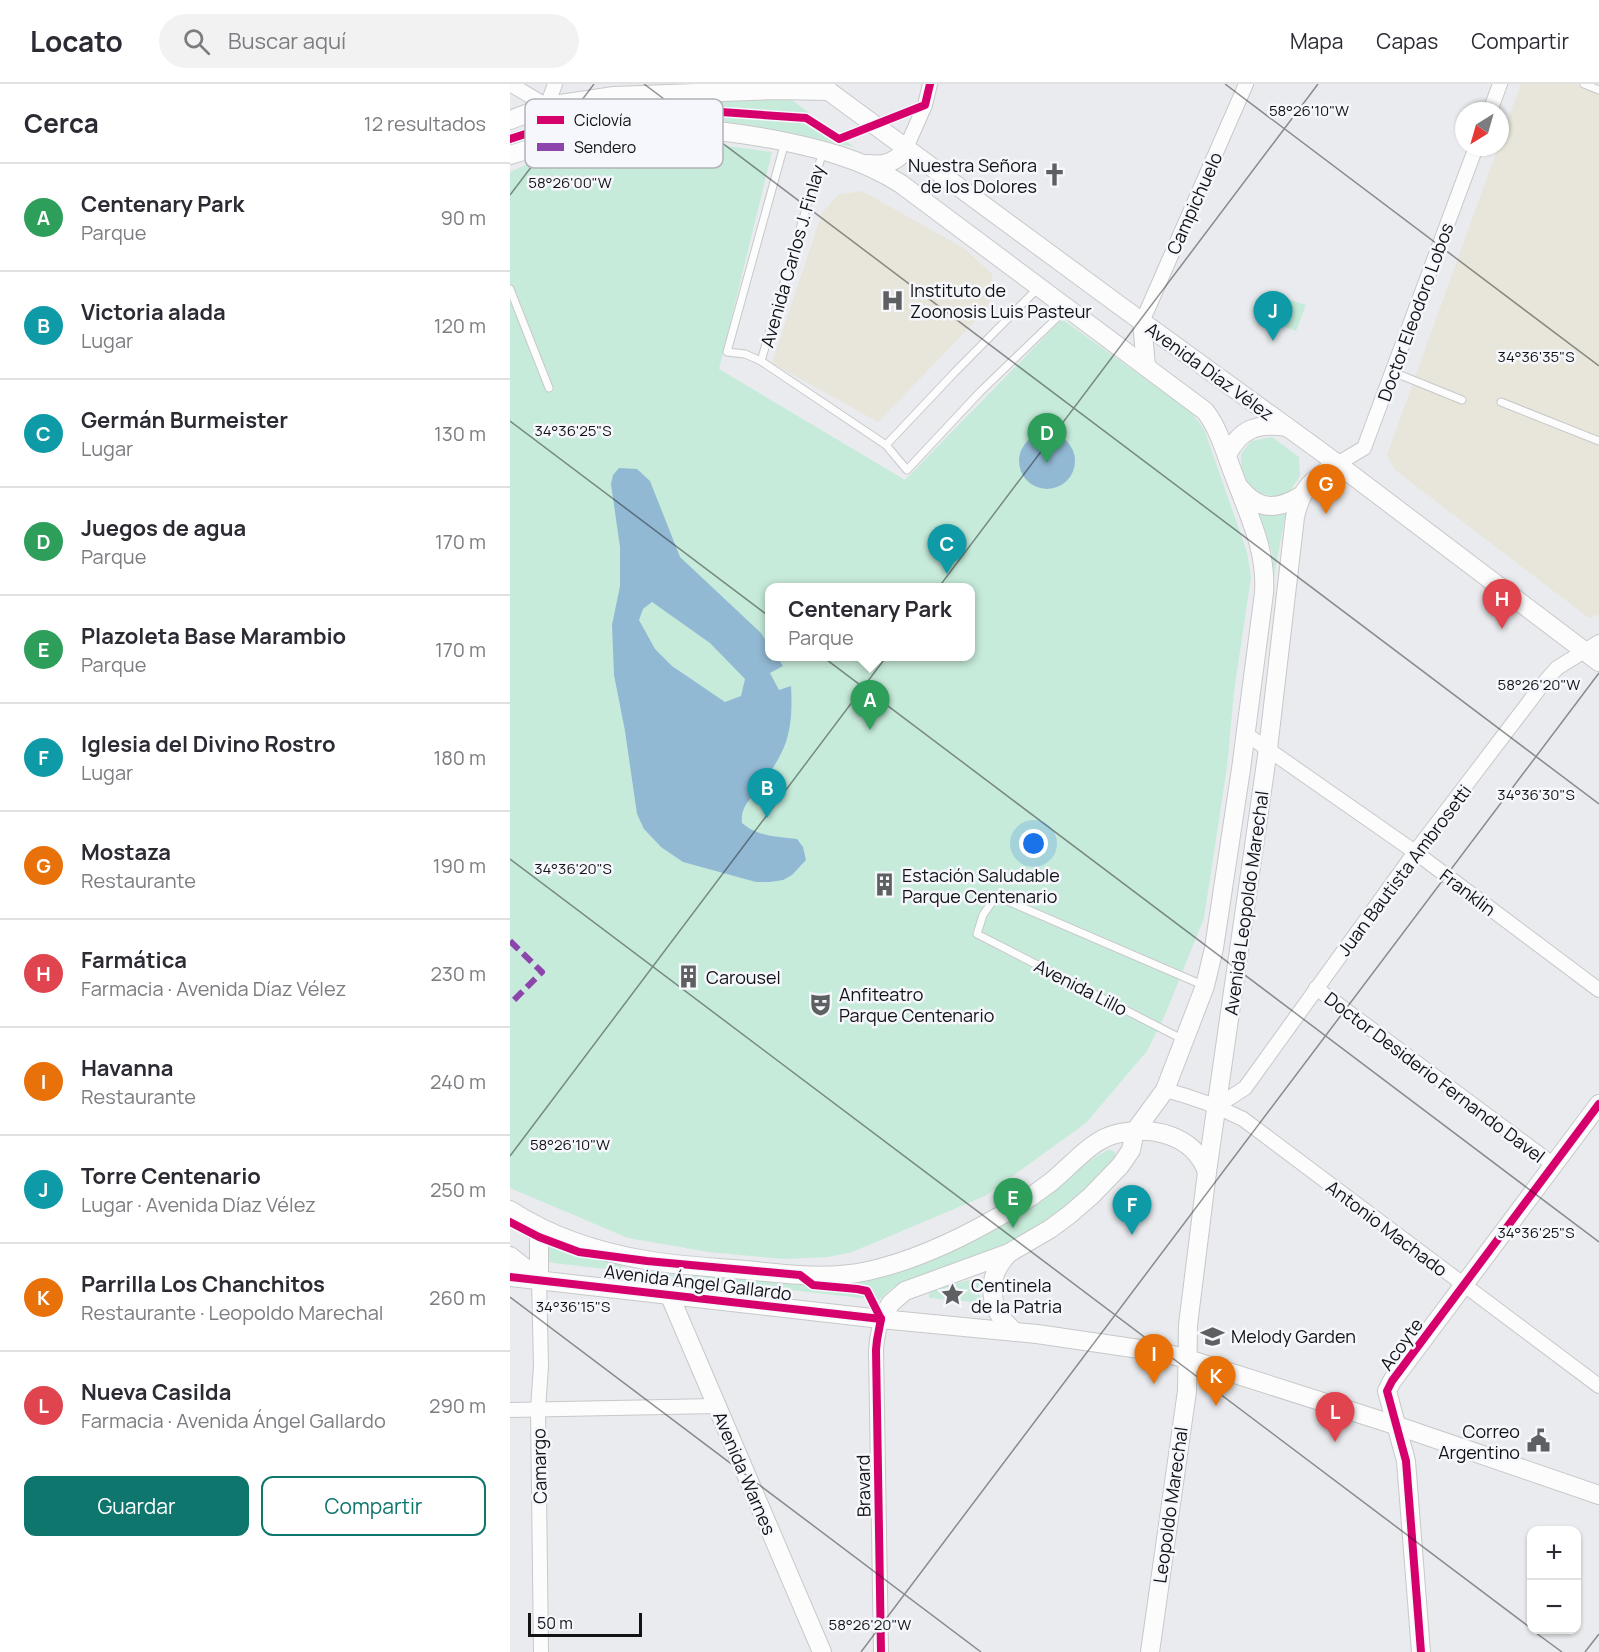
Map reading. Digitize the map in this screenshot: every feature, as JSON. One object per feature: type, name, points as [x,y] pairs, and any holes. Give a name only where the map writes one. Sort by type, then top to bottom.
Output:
[{"type":"main road","points":[[589,99],[642,94],[824,87]]},
{"type":"main road","name":"Avenida Díaz Vélez","points":[[824,87],[1142,322],[1591,646],[1599,662]]},
{"type":"main road","points":[[510,120],[525,114]]},
{"type":"main road","points":[[723,132],[823,150],[876,165],[898,158],[906,148]]},
{"type":"main road","points":[[510,155],[525,151]]},
{"type":"main road","name":"Avenida Díaz Vélez","points":[[859,162],[886,174],[901,184],[1205,411],[1227,455]]},
{"type":"main road","points":[[1142,322],[1146,366]]},
{"type":"main road","points":[[1227,455],[1239,436],[1254,427],[1270,425],[1288,427]]},
{"type":"main road","name":"Avenida Leopoldo Marechal","points":[[882,1319],[891,1303],[905,1291],[1009,1253],[1050,1229],[1091,1196],[1120,1166],[1131,1150],[1135,1131],[1165,1090],[1185,1040],[1205,986],[1219,927],[1265,584],[1264,564],[1255,529],[1227,455]]},
{"type":"main road","name":"Avenida Leopoldo Marechal","points":[[1188,1359],[1188,1325],[1207,1172],[1268,749],[1292,532],[1302,495],[1318,476],[1337,464]]},
{"type":"main road","points":[[1235,480],[1248,497],[1262,504],[1280,505],[1302,495]]},
{"type":"main road","name":"Acoyte","points":[[1421,1652],[1406,1461],[1387,1391],[1462,1284],[1599,1104]]},
{"type":"main road","points":[[510,1210],[539,1227],[586,1246],[647,1261],[800,1275],[838,1275],[867,1271],[916,1257],[963,1236],[998,1217],[1051,1182],[1098,1142],[1114,1134],[1135,1131],[1163,1133],[1183,1142],[1198,1155],[1207,1172]]},
{"type":"main road","points":[[539,1227],[539,1279]]},
{"type":"main road","points":[[1009,1253],[996,1270],[992,1292],[1000,1316],[1015,1332]]},
{"type":"main road","points":[[510,1256],[539,1279]]},
{"type":"main road","name":"Avenida Ángel Gallardo","points":[[510,1277],[1015,1332],[1160,1353],[1188,1359],[1398,1426],[1599,1495]]},
{"type":"main road","name":"Avenida Warnes","points":[[669,1294],[822,1652]]},
{"type":"main road","name":"Leopoldo Marechal","points":[[1150,1652],[1187,1391],[1188,1359]]},
{"type":"street","points":[[510,84],[535,99]]},
{"type":"street","points":[[550,99],[555,84]]},
{"type":"street","points":[[906,148],[930,84]]},
{"type":"street","name":"Campichuelo","points":[[1142,322],[1246,84]]},
{"type":"street","points":[[1493,102],[1500,84]]},
{"type":"street","name":"Doctor Eleodoro Lobos","points":[[1337,464],[1365,448],[1473,156]]},
{"type":"street","name":"Juan Bautista Ambrosetti","points":[[1217,1106],[1245,1088],[1415,852],[1542,685],[1557,668],[1591,646]]},
{"type":"street","name":"Franklin","points":[[1246,734],[1415,852],[1599,990]]},
{"type":"street","name":"Doctor Desiderio Fernando Davel","points":[[1316,988],[1554,1165]]},
{"type":"street","name":"Antonio Machado","points":[[1165,1090],[1217,1106],[1243,1119],[1599,1386]]},
{"type":"street","name":"Camargo","points":[[539,1279],[541,1652]]},
{"type":"street","name":"Bravard","points":[[881,1652],[876,1350],[882,1319]]},
{"type":"street","points":[[510,1410],[716,1407]]},
{"type":"lane","points":[[1584,84],[1599,90]]},
{"type":"lane","name":"Avenida Carlos J. Finlay","points":[[785,142],[727,352],[745,354],[761,361],[823,150]]},
{"type":"lane","points":[[886,445],[1038,288]]},
{"type":"lane","points":[[510,289],[549,388]]},
{"type":"lane","points":[[761,361],[886,445],[907,470],[980,392],[1067,308]]},
{"type":"lane","points":[[1393,372],[1462,400]]},
{"type":"lane","points":[[1501,402],[1599,441]]},
{"type":"lane","name":"Avenida Lillo","points":[[1185,1040],[977,934],[983,915],[996,896],[1205,986]]},
{"type":"shaded area","points":[[1521,84],[1579,84],[1599,92],[1599,614],[1589,618],[1395,470],[1387,455],[1495,156],[1509,156],[1509,117]]},
{"type":"shaded area","name":"Instituto de Zoonosis Luis Pasteur","points":[[862,191],[965,249],[992,274],[994,290],[986,310],[878,422],[772,363],[822,213],[838,195]]},
{"type":"green space","points":[[773,97],[792,100],[854,147],[723,122],[723,99],[718,99]]},
{"type":"green space","points":[[723,146],[772,152],[719,369],[905,480],[1062,319],[1191,412],[1204,429],[1247,552],[1251,577],[1234,692],[1227,767],[1204,918],[1165,1015],[1147,1051],[1086,1123],[985,1196],[852,1252],[828,1257],[784,1259],[709,1252],[628,1238],[510,1188],[510,172],[525,165],[525,168],[723,168]]},
{"type":"green space","points":[[1271,294],[1306,305],[1296,331],[1261,318]]},
{"type":"green space","points":[[1272,437],[1299,457],[1300,476],[1290,491],[1276,497],[1260,493],[1248,484],[1241,467],[1241,454],[1251,441]]},
{"type":"green space","points":[[1286,512],[1274,576],[1272,552],[1259,513]]},
{"type":"green space","points":[[1109,1149],[1115,1152],[1115,1158],[1103,1174],[1052,1217],[1019,1238],[892,1288],[879,1300],[548,1261],[546,1241],[631,1269],[803,1285],[860,1280],[1049,1194],[1091,1160]]},
{"type":"green space","points":[[980,1277],[978,1291],[984,1303],[929,1298],[929,1291]]},
{"type":"water","points":[[1047,433],[1058,435],[1067,441],[1073,450],[1075,461],[1073,472],[1067,481],[1058,487],[1047,489],[1036,487],[1027,481],[1021,472],[1019,461],[1021,450],[1027,441],[1036,435]]},
{"type":"water","points":[[619,468],[637,469],[650,481],[680,557],[761,633],[765,640],[765,661],[780,661],[783,666],[770,673],[779,690],[791,686],[788,735],[774,766],[746,805],[742,823],[761,833],[797,839],[803,847],[806,860],[792,875],[783,880],[756,882],[683,862],[661,847],[644,829],[637,814],[614,675],[612,625],[620,586],[620,547],[611,484],[613,475]],"holes":[[[652,602],[710,643],[745,679],[741,696],[725,702],[672,666],[655,649],[639,620],[643,609]]]},
{"type":"marked path","points":[[510,941],[542,972],[510,1004]]},
{"type":"cycle path","points":[[723,112],[806,118],[839,139],[925,105],[930,84]]},
{"type":"cycle path","points":[[510,139],[525,134]]},
{"type":"cycle path","points":[[1421,1652],[1406,1461],[1387,1391],[1392,1381],[1599,1104]]},
{"type":"cycle path","points":[[510,1222],[539,1237],[579,1252],[647,1261],[800,1275],[813,1285],[867,1291],[881,1319]]},
{"type":"cycle path","points":[[510,1277],[881,1319]]},
{"type":"cycle path","points":[[881,1319],[876,1350],[881,1652]]},
{"type":"place","name":"Nuestra Señora de los Dolores","points":[[1055,175]]},
{"type":"place","name":"Instituto de Zoonosis Luis Pasteur","points":[[892,300]]},
{"type":"place","name":"Torre Centenario","points":[[1273,341]]},
{"type":"place","name":"Juegos de agua","points":[[1047,463]]},
{"type":"place","name":"Mostaza","points":[[1326,514]]},
{"type":"place","name":"Germán Burmeister","points":[[947,574]]},
{"type":"place","name":"Farmática","points":[[1502,629]]},
{"type":"place","name":"Centenary Park","points":[[870,730]]},
{"type":"place","name":"Victoria alada","points":[[767,818]]},
{"type":"place","name":"Estación Saludable Parque Centenario","points":[[884,885]]},
{"type":"place","name":"Carousel","points":[[688,977]]},
{"type":"place","name":"Anfiteatro Parque Centenario","points":[[821,1004]]},
{"type":"place","name":"Plazoleta Base Marambio","points":[[1013,1228]]},
{"type":"place","name":"Iglesia del Divino Rostro","points":[[1132,1235]]},
{"type":"place","name":"Centinela de la Patria","points":[[953,1295]]},
{"type":"place","name":"Melody Garden","points":[[1213,1336]]},
{"type":"place","name":"Havanna","points":[[1154,1384]]},
{"type":"place","name":"Parrilla Los Chanchitos","points":[[1216,1406]]},
{"type":"place","name":"Correo Argentino","points":[[1538,1441]]},
{"type":"place","name":"Nueva Casilda","points":[[1335,1442]]}]
